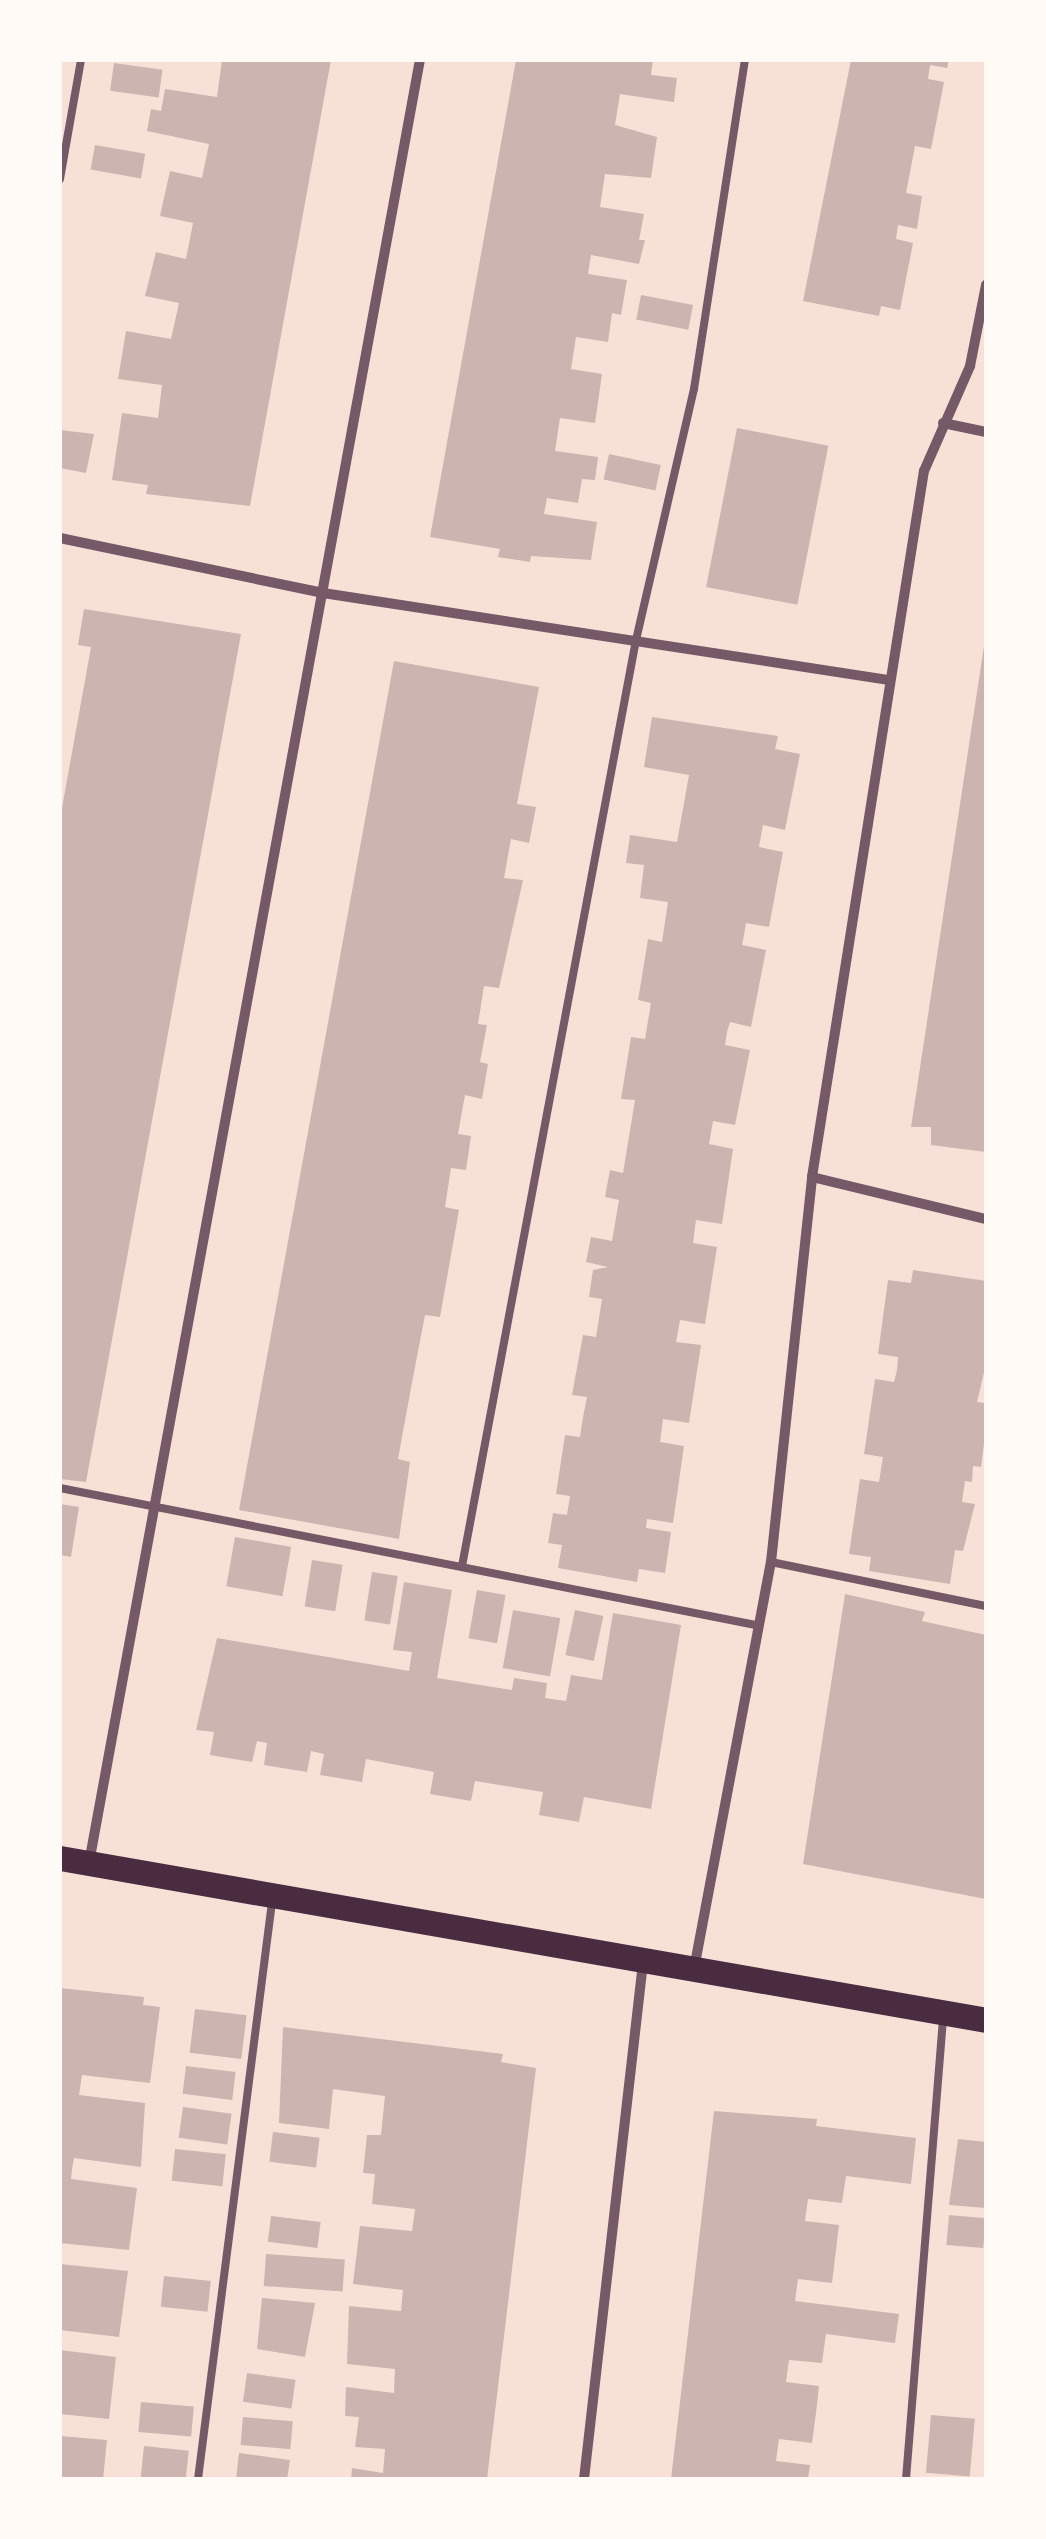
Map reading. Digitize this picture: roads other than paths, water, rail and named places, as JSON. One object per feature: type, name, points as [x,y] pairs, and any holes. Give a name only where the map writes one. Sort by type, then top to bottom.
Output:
[{"type":"main road","points":[[60,1858],[986,2020]]},
{"type":"street","points":[[89,1863],[420,60]]},
{"type":"street","points":[[694,1970],[756,1625],[771,1562],[812,1176],[924,471],[970,366],[986,285]]},
{"type":"street","points":[[944,423],[986,432]]},
{"type":"street","points":[[60,538],[323,593],[889,680]]},
{"type":"street","points":[[812,1176],[986,1218]]},
{"type":"street","points":[[584,2479],[643,1960]]},
{"type":"lane","points":[[60,179],[80,60]]},
{"type":"lane","points":[[462,1566],[636,640],[694,389],[745,60]]},
{"type":"lane","points":[[60,1488],[756,1625]]},
{"type":"lane","points":[[771,1562],[986,1606]]},
{"type":"lane","points":[[198,2479],[273,1898]]},
{"type":"lane","points":[[906,2479],[943,2012]]}]
